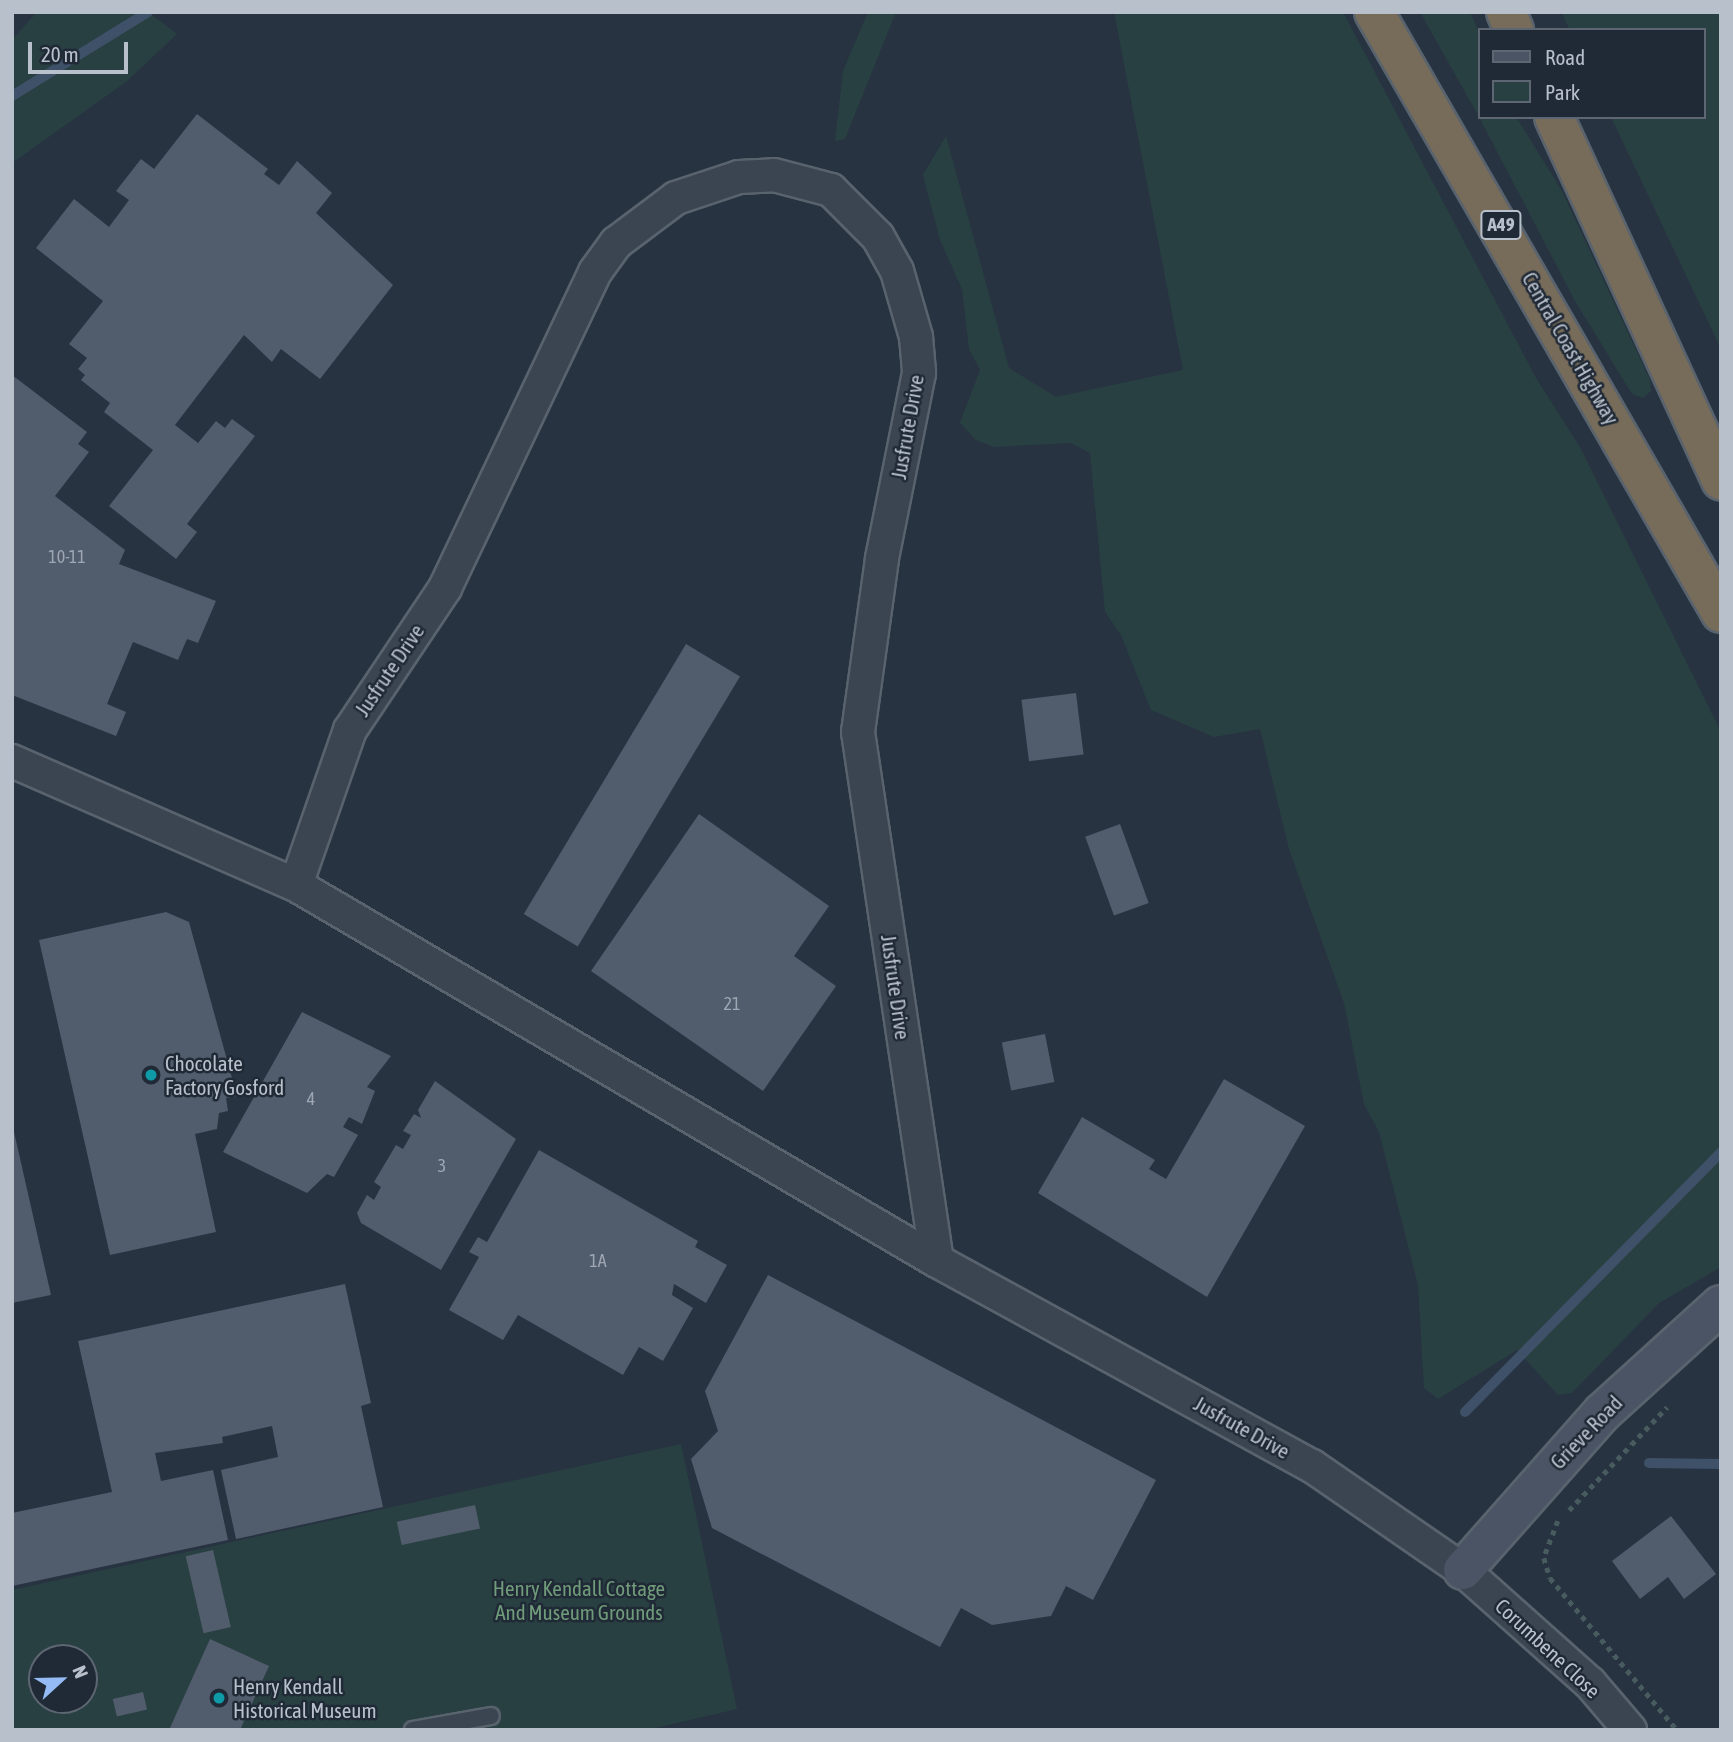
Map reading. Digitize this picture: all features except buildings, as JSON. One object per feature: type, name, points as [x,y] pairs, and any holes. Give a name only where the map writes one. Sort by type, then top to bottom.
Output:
[{"type":"highway","name":"Central Coast Highway","points":[[1374,12],[1721,613]]},
{"type":"highway","points":[[1506,12],[1513,28]]},
{"type":"highway","points":[[1555,119],[1721,480]]},
{"type":"street","name":"Jusfrute Drive","points":[[296,884],[350,730],[445,588],[595,272],[616,243],[676,198],[739,177],[774,175],[831,190],[858,211],[878,237],[897,271],[916,337],[919,373],[882,559],[858,732],[937,1261]]},
{"type":"street","name":"Jusfrute Drive","points":[[12,761],[296,884],[937,1261],[1312,1466],[1463,1570]]},
{"type":"street","name":"Grieve Road","points":[[1463,1570],[1603,1412],[1721,1305]]},
{"type":"street","name":"Corumbene Close","points":[[1463,1570],[1590,1683],[1630,1730]]},
{"type":"lane","points":[[413,1730],[491,1716]]},
{"type":"path","points":[[1675,1398],[1559,1520],[1544,1558],[1550,1578],[1604,1635],[1677,1730]]},
{"type":"green space","points":[[37,12],[148,12],[177,34],[126,82],[12,163],[12,40]]},
{"type":"green space","points":[[868,12],[896,12],[845,139],[835,141],[843,71]]},
{"type":"green space","points":[[1114,12],[1343,12],[1536,378],[1580,447],[1721,732],[1721,1267],[1659,1303],[1572,1393],[1558,1395],[1517,1350],[1438,1399],[1424,1388],[1418,1285],[1379,1132],[1364,1104],[1344,1003],[1289,849],[1260,729],[1214,737],[1151,710],[1121,635],[1105,612],[1090,453],[1071,443],[994,447],[976,440],[960,423],[980,370],[969,349],[962,289],[940,240],[923,175],[946,136],[1009,368],[1056,397],[1183,370]]},
{"type":"green space","points":[[1420,12],[1470,12],[1478,30],[1478,115]]},
{"type":"green space","points":[[1561,12],[1721,12],[1721,349],[1612,119],[1705,119],[1705,28],[1569,28]]},
{"type":"green space","points":[[1480,119],[1517,119],[1562,191],[1650,380],[1651,391],[1643,398],[1632,394],[1575,301]]},
{"type":"green space","name":"Henry Kendall Cottage And Museum Grounds","points":[[681,1444],[737,1709],[647,1730],[12,1730],[12,1590]]},
{"type":"waterway","points":[[12,96],[148,12]]},
{"type":"waterway","points":[[1465,1412],[1721,1152]]},
{"type":"waterway","points":[[1649,1463],[1721,1464]]},
{"type":"place","name":"Chocolate Factory Gosford","points":[[151,1075]]},
{"type":"place","name":"Henry Kendall Historical Museum","points":[[219,1698]]}]
